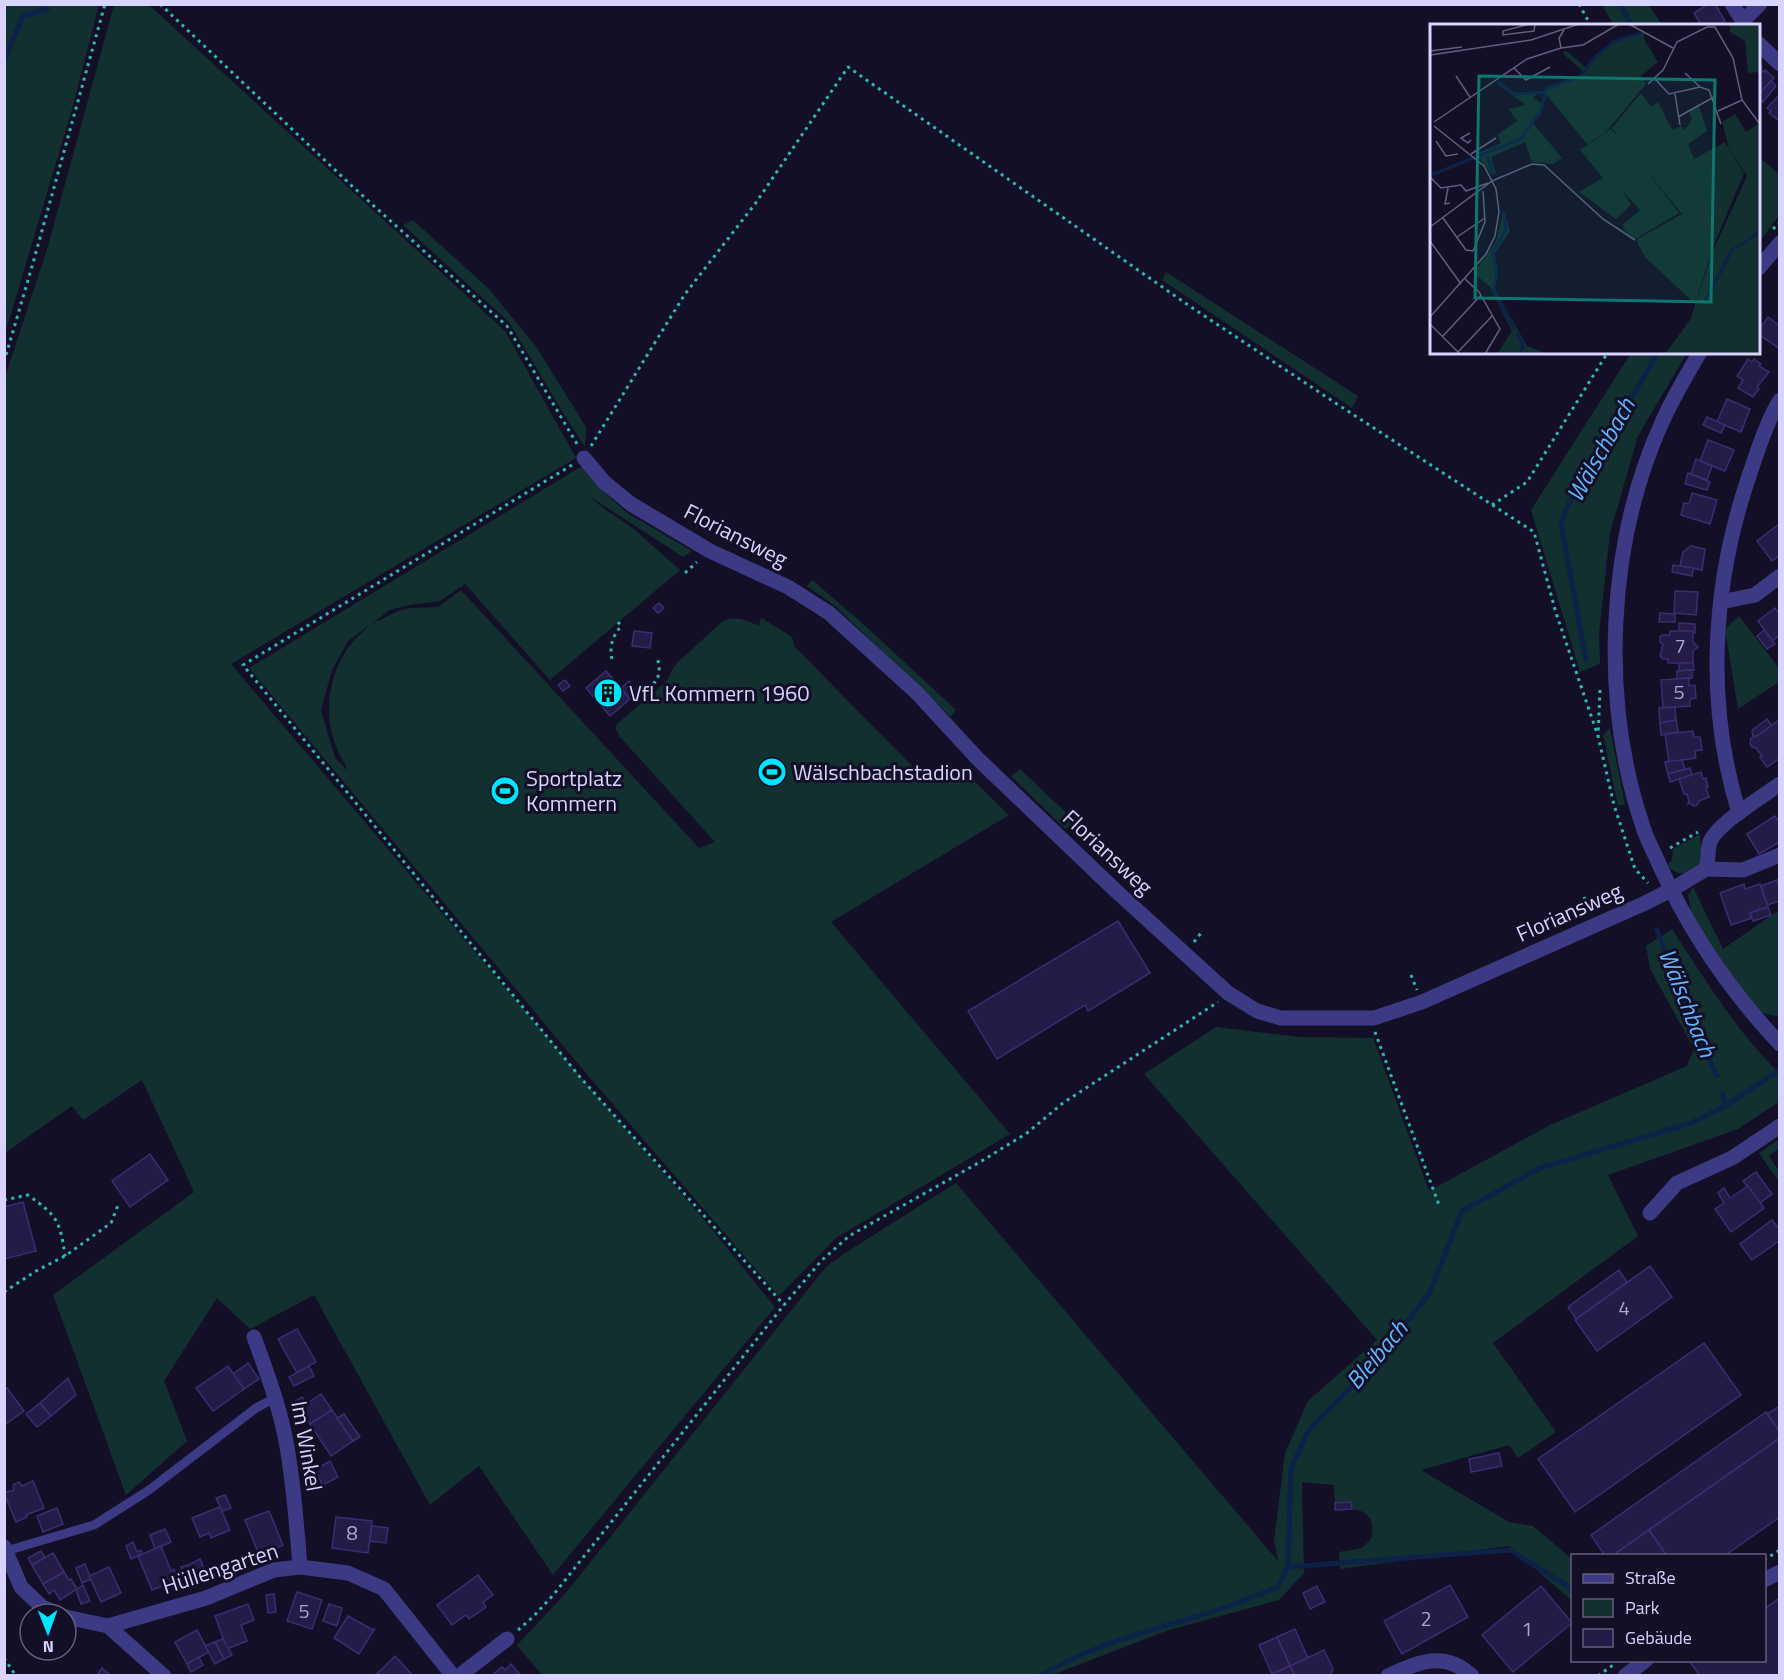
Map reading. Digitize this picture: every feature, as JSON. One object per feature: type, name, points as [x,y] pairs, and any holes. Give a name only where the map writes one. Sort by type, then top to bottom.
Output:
[{"type":"street","points":[[1732,4],[1745,23],[1760,4]]},
{"type":"street","points":[[1760,45],[1779,64]]},
{"type":"street","points":[[1760,267],[1779,243]]},
{"type":"street","points":[[1699,354],[1662,420],[1630,517],[1621,562],[1617,603],[1615,661],[1620,727],[1641,821],[1671,890],[1707,954],[1738,997],[1779,1044]]},
{"type":"street","points":[[1739,813],[1725,759],[1716,685],[1717,631],[1724,576],[1736,514],[1758,448],[1779,400]]},
{"type":"street","name":"Floriansweg","points":[[584,458],[604,483],[632,504],[710,551],[788,587],[829,613],[917,693],[978,759],[1107,882],[1228,993],[1257,1011],[1281,1018],[1374,1018],[1422,1002],[1671,890],[1706,869]]},
{"type":"street","points":[[1721,602],[1755,595],[1779,576]]},
{"type":"street","points":[[1779,784],[1717,831],[1710,842],[1709,862],[1706,869],[1743,870],[1779,855]]},
{"type":"street","points":[[1650,1213],[1677,1183],[1732,1158],[1779,1126]]},
{"type":"street","name":"Im Winkel","points":[[254,1337],[275,1398],[287,1446],[300,1567]]},
{"type":"street","points":[[5,1549],[21,1587],[37,1602]]},
{"type":"street","name":"Hüllengarten","points":[[78,1620],[108,1626],[206,1598],[274,1570],[300,1567],[348,1572],[384,1588],[453,1676]]},
{"type":"street","points":[[108,1626],[164,1676]]},
{"type":"street","points":[[459,1676],[507,1639]]},
{"type":"street","points":[[1388,1676],[1428,1660],[1448,1662],[1463,1667],[1472,1676]]},
{"type":"street","points":[[1625,1676],[1643,1662]]},
{"type":"lane","points":[[5,1549],[94,1525],[149,1490],[256,1408],[275,1398]]},
{"type":"path","points":[[4,362],[105,4]]},
{"type":"path","points":[[160,4],[353,187],[507,326],[584,458]]},
{"type":"path","points":[[1579,4],[1590,24]]},
{"type":"path","points":[[784,1305],[579,1077],[243,665],[584,458],[685,294],[755,204],[848,67],[1188,305],[1534,532],[1556,613],[1598,736]]},
{"type":"path","points":[[1492,505],[1527,482],[1607,354]]},
{"type":"path","points":[[612,659],[611,644],[621,626],[618,622]]},
{"type":"path","points":[[636,698],[660,676],[657,657]]},
{"type":"path","points":[[1659,864],[1670,859],[1670,847],[1702,830],[1717,831]]},
{"type":"path","points":[[507,1639],[534,1616],[554,1594],[822,1260],[849,1236],[1027,1133],[1063,1103],[1221,1001],[1228,993]]},
{"type":"path","points":[[1375,1032],[1439,1205]]},
{"type":"path","points":[[4,1200],[28,1195],[49,1210],[58,1223],[65,1256]]},
{"type":"path","points":[[4,1292],[36,1271],[65,1256],[111,1223],[118,1205]]},
{"type":"path","points":[[1766,1559],[1779,1550]]},
{"type":"path","points":[[4,1658],[16,1676]]},
{"type":"path","points":[[1598,1676],[1617,1662]]},
{"type":"green space","points":[[4,5],[99,5],[72,109],[5,334]]},
{"type":"green space","points":[[114,5],[149,5],[505,331],[576,458],[231,664],[701,1216],[775,1307],[553,1575],[479,1466],[430,1505],[314,1295],[250,1329],[217,1298],[164,1381],[187,1441],[126,1495],[53,1295],[194,1192],[142,1080],[83,1120],[72,1106],[5,1153],[5,377],[48,246]]},
{"type":"green space","points":[[1602,5],[1649,5],[1661,24],[1613,24]]},
{"type":"green space","points":[[1760,158],[1779,174],[1779,216],[1760,241]]},
{"type":"green space","points":[[413,220],[488,288],[535,345],[586,427],[585,447],[509,322],[403,225]]},
{"type":"green space","points":[[1166,272],[1358,396],[1352,408],[1162,280]]},
{"type":"green space","points":[[1630,354],[1686,354],[1638,436],[1610,533],[1599,633],[1600,664],[1580,672],[1531,510]]},
{"type":"green space","points":[[582,466],[604,492],[626,512],[692,551],[683,557],[589,496],[635,530],[680,570],[550,680],[465,584],[440,601],[389,610],[372,624],[398,611],[438,607],[461,590],[699,848],[715,842],[620,737],[616,725],[667,681],[679,661],[727,620],[740,619],[759,626],[761,618],[791,636],[795,647],[921,775],[971,778],[1009,815],[831,922],[1010,1134],[836,1238],[779,1296],[584,1071],[249,668]],"holes":[[[368,626],[351,644],[340,661],[330,695],[331,730],[348,771],[335,758],[321,710],[332,670],[348,641]]]},
{"type":"green space","points":[[812,580],[956,710],[951,717],[835,606],[807,586]]},
{"type":"green space","points":[[1739,616],[1779,668],[1779,682],[1738,709],[1725,629]]},
{"type":"green space","points":[[1610,728],[1625,804],[1618,806],[1603,735]]},
{"type":"green space","points":[[1020,769],[1077,823],[1065,829],[1011,776]]},
{"type":"green space","points":[[1700,834],[1702,862],[1699,866],[1685,873],[1678,873],[1669,868],[1668,864],[1672,860],[1673,849]]},
{"type":"green space","points":[[1693,887],[1723,949],[1779,910],[1779,1017],[1759,1012],[1743,994],[1705,937],[1691,911],[1688,895]]},
{"type":"green space","points":[[1672,929],[1735,1022],[1779,1073],[1779,1102],[1738,1129],[1608,1175],[1638,1236],[1493,1343],[1556,1432],[1518,1458],[1509,1445],[1421,1470],[1509,1522],[1533,1526],[1571,1558],[1571,1600],[1509,1546],[1340,1569],[1339,1552],[1362,1548],[1371,1539],[1370,1518],[1363,1512],[1352,1509],[1351,1502],[1335,1503],[1334,1485],[1302,1482],[1304,1573],[1279,1600],[1169,1630],[1052,1675],[542,1675],[517,1645],[564,1595],[826,1267],[956,1183],[1278,1561],[1274,1541],[1285,1453],[1308,1401],[1377,1340],[1144,1074],[1216,1027],[1300,1037],[1373,1038],[1429,1191],[1550,1125],[1687,1066],[1694,1049],[1650,969],[1646,946]]},
{"type":"green space","points":[[1779,1139],[1779,1149],[1769,1156],[1779,1171],[1779,1182],[1759,1153]]},
{"type":"building","points":[[1708,4],[1715,4],[1725,21],[1720,24],[1701,24],[1694,13]]},
{"type":"building","points":[[1760,66],[1764,72],[1765,70],[1774,78],[1760,93]]},
{"type":"building","points":[[1771,81],[1776,86],[1763,102],[1760,100],[1760,93]]},
{"type":"building","points":[[1780,94],[1779,121],[1769,113],[1771,111],[1767,108]]},
{"type":"building","points":[[1768,317],[1780,326],[1780,349],[1760,335],[1760,328]]},
{"type":"building","points":[[1748,359],[1752,362],[1754,359],[1761,364],[1759,366],[1769,372],[1757,387],[1759,389],[1753,397],[1738,388],[1743,380],[1737,376]]},
{"type":"building","points":[[1727,399],[1750,409],[1741,432],[1717,422]]},
{"type":"building","points":[[1707,417],[1725,425],[1721,433],[1703,425]]},
{"type":"building","points":[[1708,440],[1734,450],[1725,471],[1700,461]]},
{"type":"building","points":[[1696,459],[1712,466],[1707,480],[1691,474]]},
{"type":"building","points":[[1688,473],[1710,482],[1707,490],[1685,484]]},
{"type":"building","points":[[1692,493],[1717,500],[1710,524],[1681,515],[1684,503],[1689,504]]},
{"type":"building","points":[[1778,525],[1780,527],[1780,555],[1772,561],[1757,541]]},
{"type":"building","points":[[1691,546],[1705,549],[1702,570],[1680,566],[1683,552]]},
{"type":"building","points":[[1673,565],[1693,568],[1692,576],[1672,572]]},
{"type":"building","points":[[1675,591],[1698,592],[1696,615],[1674,613]]},
{"type":"building","points":[[659,603],[664,608],[658,613],[653,608]]},
{"type":"building","points":[[1775,608],[1780,614],[1780,635],[1772,641],[1758,621]]},
{"type":"building","points":[[1660,613],[1675,614],[1675,622],[1659,622]]},
{"type":"building","points":[[1679,623],[1695,624],[1695,633],[1679,631]]},
{"type":"building","points":[[1764,630],[1775,644],[1767,649],[1757,636]]},
{"type":"building","points":[[634,631],[652,633],[650,648],[632,646]]},
{"type":"building","points":[[1670,631],[1693,631],[1693,642],[1698,647],[1693,651],[1693,663],[1668,663],[1668,659],[1660,656],[1663,644],[1660,642],[1660,637],[1670,635]]},
{"type":"building","points":[[1693,661],[1694,670],[1679,671],[1679,663],[1693,663]]},
{"type":"building","points":[[1692,670],[1692,678],[1677,679],[1677,671]]},
{"type":"building","name":"VfL Kommern 1960","points":[[606,671],[630,699],[610,716],[586,688]]},
{"type":"building","points":[[1689,678],[1689,686],[1695,685],[1696,698],[1690,699],[1690,706],[1663,708],[1661,680]]},
{"type":"building","points":[[565,680],[570,686],[563,691],[558,685]]},
{"type":"building","points":[[629,681],[638,692],[630,699],[621,688]]},
{"type":"building","points":[[1675,707],[1676,720],[1660,723],[1659,708]]},
{"type":"building","points":[[1767,719],[1772,726],[1757,736],[1753,736],[1752,730]]},
{"type":"building","points":[[1676,720],[1678,732],[1661,735],[1660,723]]},
{"type":"building","points":[[1779,720],[1780,758],[1767,767],[1760,757],[1762,756],[1750,744],[1751,738]]},
{"type":"building","points":[[1693,731],[1694,737],[1700,737],[1702,750],[1695,751],[1696,758],[1669,762],[1665,734]]},
{"type":"building","points":[[1682,760],[1685,769],[1668,774],[1665,762]]},
{"type":"building","points":[[1690,768],[1692,775],[1670,782],[1668,774]]},
{"type":"building","points":[[1701,772],[1703,779],[1706,778],[1709,797],[1699,801],[1697,805],[1687,804],[1689,802],[1687,794],[1684,794],[1679,779]]},
{"type":"building","points":[[1775,816],[1780,823],[1780,842],[1759,854],[1747,834]]},
{"type":"building","points":[[1777,880],[1780,901],[1767,905],[1761,886]]},
{"type":"building","points":[[1744,884],[1745,889],[1760,884],[1768,907],[1750,913],[1752,918],[1731,925],[1720,893]]},
{"type":"building","points":[[1768,907],[1771,915],[1753,921],[1750,913]]},
{"type":"building","points":[[1118,921],[1150,973],[1088,1011],[1085,1005],[997,1059],[968,1011]]},
{"type":"building","points":[[150,1154],[168,1180],[130,1207],[112,1181]]},
{"type":"building","points":[[1756,1172],[1772,1194],[1760,1203],[1743,1181]]},
{"type":"building","points":[[1748,1186],[1764,1208],[1731,1232],[1715,1209],[1724,1203],[1718,1193],[1724,1188],[1730,1198]]},
{"type":"building","points":[[23,1202],[36,1251],[4,1259],[4,1207]]},
{"type":"building","points":[[1772,1220],[1780,1230],[1780,1240],[1752,1260],[1740,1244]]},
{"type":"building","points":[[1650,1266],[1672,1297],[1597,1351],[1575,1320]]},
{"type":"building","points":[[1619,1270],[1627,1282],[1576,1319],[1568,1307]]},
{"type":"building","points":[[297,1329],[316,1362],[297,1373],[278,1339]]},
{"type":"building","points":[[1704,1343],[1741,1395],[1575,1512],[1538,1459]]},
{"type":"building","points":[[248,1363],[259,1379],[244,1389],[233,1374]]},
{"type":"building","points":[[228,1366],[244,1389],[213,1411],[196,1388]]},
{"type":"building","points":[[309,1366],[314,1376],[294,1386],[289,1377]]},
{"type":"building","points":[[68,1378],[76,1395],[51,1416],[40,1403]]},
{"type":"building","points":[[7,1388],[24,1411],[4,1425],[4,1389]]},
{"type":"building","points":[[321,1394],[332,1410],[310,1424],[306,1418],[302,1421],[296,1411]]},
{"type":"building","points":[[302,1397],[307,1404],[296,1411],[291,1404]]},
{"type":"building","points":[[40,1403],[51,1416],[37,1427],[26,1414]]},
{"type":"building","points":[[1780,1406],[1780,1432],[1767,1414]]},
{"type":"building","points":[[332,1410],[353,1441],[331,1456],[310,1424]]},
{"type":"building","points":[[1766,1412],[1780,1432],[1780,1438],[1615,1554],[1604,1554],[1591,1535]]},
{"type":"building","points":[[344,1414],[360,1437],[353,1441],[337,1418]]},
{"type":"building","points":[[1780,1438],[1780,1517],[1727,1554],[1666,1554],[1649,1530]]},
{"type":"building","points":[[1499,1453],[1502,1466],[1471,1472],[1469,1459]]},
{"type":"building","points":[[330,1461],[338,1477],[323,1485],[314,1470]]},
{"type":"building","points":[[33,1481],[44,1508],[16,1522],[4,1493],[14,1490],[13,1485],[19,1482],[22,1486]]},
{"type":"building","points":[[225,1495],[231,1508],[222,1511],[216,1498]]},
{"type":"building","points":[[1351,1502],[1352,1509],[1335,1510],[1335,1503]]},
{"type":"building","points":[[220,1507],[230,1530],[211,1538],[209,1533],[200,1537],[192,1518]]},
{"type":"building","points":[[57,1508],[63,1524],[43,1532],[37,1516]]},
{"type":"building","points":[[269,1511],[283,1545],[259,1555],[245,1520]]},
{"type":"building","points":[[336,1517],[372,1521],[368,1553],[332,1548]]},
{"type":"building","points":[[372,1526],[388,1528],[386,1543],[370,1541]]},
{"type":"building","points":[[165,1529],[171,1542],[155,1549],[150,1535]]},
{"type":"building","points":[[1649,1530],[1666,1554],[1617,1554]]},
{"type":"building","points":[[133,1542],[137,1552],[141,1550],[142,1554],[131,1559],[126,1546]]},
{"type":"building","points":[[161,1546],[171,1571],[174,1569],[178,1580],[152,1590],[138,1556]]},
{"type":"building","points":[[41,1551],[45,1557],[32,1565],[28,1558]]},
{"type":"building","points":[[53,1553],[64,1572],[43,1584],[32,1565]]},
{"type":"building","points":[[200,1559],[208,1578],[195,1583],[188,1565]]},
{"type":"building","points":[[85,1564],[91,1579],[82,1583],[76,1568]]},
{"type":"building","points":[[188,1565],[195,1583],[189,1586],[181,1567]]},
{"type":"building","points":[[109,1567],[121,1593],[101,1602],[89,1576]]},
{"type":"building","points":[[64,1572],[77,1589],[60,1600],[54,1590],[49,1594],[43,1584]]},
{"type":"building","points":[[478,1575],[493,1595],[483,1602],[486,1607],[469,1619],[466,1615],[452,1625],[437,1605]]},
{"type":"building","points":[[83,1585],[90,1601],[81,1604],[76,1590]]},
{"type":"building","points":[[1450,1585],[1468,1617],[1402,1654],[1384,1621]]},
{"type":"building","points":[[1317,1586],[1325,1602],[1310,1609],[1303,1593]]},
{"type":"building","points":[[1541,1586],[1571,1622],[1513,1672],[1482,1635]]},
{"type":"building","points":[[297,1592],[322,1600],[312,1629],[287,1621]]},
{"type":"building","points":[[274,1594],[276,1612],[268,1613],[266,1595]]},
{"type":"building","points":[[1780,1598],[1780,1673],[1776,1676],[1700,1676],[1690,1662],[1766,1662],[1766,1608]]},
{"type":"building","points":[[248,1604],[254,1620],[241,1625],[247,1641],[227,1649],[215,1616]]},
{"type":"building","points":[[329,1604],[342,1608],[337,1626],[323,1621]]},
{"type":"building","points":[[348,1616],[373,1630],[375,1628],[359,1654],[334,1638]]},
{"type":"building","points":[[1295,1629],[1308,1658],[1290,1666],[1277,1637]]},
{"type":"building","points":[[197,1630],[209,1652],[187,1664],[175,1642]]},
{"type":"building","points":[[1277,1637],[1290,1666],[1272,1674],[1259,1645]]},
{"type":"building","points":[[223,1639],[232,1655],[224,1659],[215,1642]]},
{"type":"building","points":[[215,1642],[224,1659],[215,1664],[205,1646]]},
{"type":"building","points":[[1324,1650],[1333,1669],[1330,1676],[1295,1676],[1290,1666]]},
{"type":"building","points":[[395,1656],[413,1676],[375,1676]]},
{"type":"building","points":[[199,1657],[203,1665],[191,1672],[187,1664]]},
{"type":"building","points":[[511,1664],[521,1676],[491,1676],[502,1667],[505,1670]]},
{"type":"building","points":[[1290,1666],[1295,1676],[1269,1676],[1272,1674]]},
{"type":"building","points":[[102,1668],[111,1676],[96,1676]]},
{"type":"waterway","name":"Wälschbach","points":[[1620,4],[1631,24]]},
{"type":"waterway","points":[[4,60],[23,16],[47,9]]},
{"type":"waterway","name":"Wälschbach","points":[[1586,659],[1561,524],[1582,476],[1657,354]]},
{"type":"waterway","name":"Wälschbach","points":[[1657,930],[1682,999],[1717,1076]]},
{"type":"waterway","name":"Bleibach","points":[[1040,1676],[1101,1647],[1277,1588],[1288,1567],[1291,1469],[1308,1431],[1369,1369],[1429,1294],[1462,1211],[1540,1168],[1691,1123],[1725,1106],[1780,1070]]},
{"type":"waterway","name":"Wälschbach","points":[[1723,1094],[1725,1106]]},
{"type":"waterway","points":[[1288,1567],[1510,1550],[1571,1588]]},
{"type":"place","name":"VfL Kommern 1960","points":[[608,693]]},
{"type":"place","name":"Wälschbachstadion","points":[[772,772]]},
{"type":"place","name":"Sportplatz Kommern","points":[[505,791]]}]
